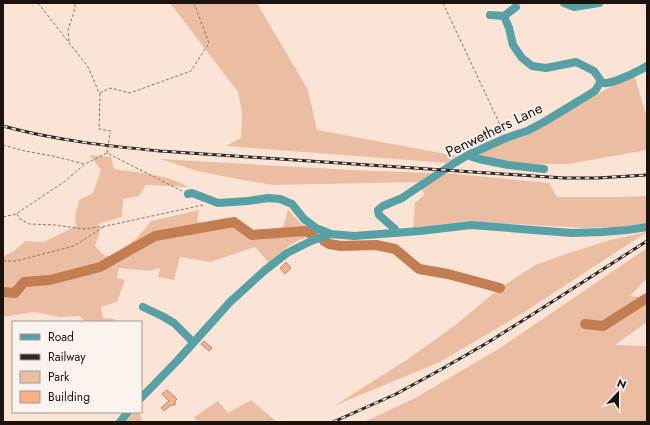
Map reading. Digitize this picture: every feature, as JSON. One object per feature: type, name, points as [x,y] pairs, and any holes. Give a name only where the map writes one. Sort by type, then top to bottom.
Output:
[{"type":"street","points":[[564,3],[574,7],[599,3]]},
{"type":"street","points":[[490,15],[504,16],[516,8]]},
{"type":"street","points":[[504,16],[509,28],[513,46],[522,58],[532,66],[546,68],[576,62],[594,71],[604,83],[614,81],[647,66]]},
{"type":"street","name":"Penwethers Lane","points":[[396,232],[395,229],[379,215],[378,210],[383,206],[402,198],[470,154],[506,138],[527,131],[544,122],[595,91],[601,81]]},
{"type":"street","points":[[470,154],[472,157],[479,160],[544,169]]},
{"type":"street","points":[[188,194],[192,193],[218,203],[268,198],[280,199],[292,204],[304,218],[316,228],[331,234],[354,236],[471,225],[572,232],[602,232],[647,227]]},
{"type":"street","points":[[142,397],[177,361],[230,302],[264,271],[287,253],[311,240],[331,234]]},
{"type":"street","points":[[143,307],[174,323],[193,342]]},
{"type":"street","points":[[120,422],[127,413]]},
{"type":"path","points":[[38,3],[88,66],[100,93],[99,128],[111,131],[107,154]]},
{"type":"path","points":[[69,42],[68,32],[75,10],[75,3]]},
{"type":"path","points":[[100,93],[110,88],[130,93],[191,71],[209,43],[194,3]]},
{"type":"path","points":[[444,3],[506,138]]},
{"type":"path","points":[[3,145],[85,164]]},
{"type":"path","points":[[3,217],[16,214],[64,182],[85,164],[107,154]]},
{"type":"path","points":[[107,154],[188,194]]},
{"type":"path","points":[[16,214],[29,224],[84,229],[106,226],[204,205]]},
{"type":"path","points":[[3,261],[16,261],[74,246],[106,226]]},
{"type":"green space","points":[[170,3],[257,3],[308,90],[317,130],[457,156],[447,163],[226,146],[241,138],[242,113],[238,92]]},
{"type":"green space","points":[[635,77],[647,118],[647,150],[568,164],[509,162],[475,156],[503,143],[526,136],[614,85]]},
{"type":"green space","points":[[90,155],[111,157],[114,169],[171,179],[189,187],[146,185],[139,196],[123,199],[122,217],[98,224],[100,231],[95,246],[105,256],[111,256],[136,239],[151,221],[199,210],[197,221],[202,223],[230,218],[254,230],[283,228],[288,209],[299,222],[316,232],[290,245],[269,263],[255,247],[210,262],[180,257],[174,280],[158,277],[160,268],[148,271],[119,268],[117,278],[125,280],[117,302],[101,307],[103,318],[115,319],[115,321],[84,321],[80,316],[60,317],[34,312],[3,317],[3,256],[13,252],[25,241],[44,242],[76,226],[75,217],[79,200],[93,193],[101,170]]},
{"type":"green space","points":[[160,159],[432,173],[420,182],[273,185],[197,171]]},
{"type":"green space","points":[[446,173],[549,183],[557,197],[647,196],[647,223],[618,227],[585,228],[465,221],[413,228],[415,203],[425,194],[421,189]]},
{"type":"green space","points":[[647,232],[523,313],[440,362],[334,406],[408,359],[454,326],[500,288],[535,265],[610,240]]},
{"type":"green space","points":[[647,248],[647,278],[630,296],[647,298],[647,322],[615,345],[647,346],[647,422],[364,422],[415,398],[500,348]]},
{"type":"green space","points":[[251,400],[277,422],[197,422],[194,417],[218,401],[228,413]]},
{"type":"green space","points":[[133,413],[139,413],[143,422],[126,422]]},
{"type":"building","points":[[286,262],[291,268],[285,274],[280,268]]},
{"type":"building","points":[[204,341],[212,348],[209,351],[201,344]]},
{"type":"building","points":[[167,390],[177,399],[175,401],[175,405],[171,405],[164,411],[161,408],[169,401],[162,394]]},
{"type":"waterway","points":[[3,292],[15,293],[24,282],[50,280],[100,267],[155,236],[234,222],[252,235],[306,231],[313,235]]},
{"type":"waterway","points":[[324,241],[329,244],[341,246],[376,245],[395,249],[419,269],[448,274],[500,288]]},
{"type":"waterway","points":[[585,324],[603,326],[647,298]]},
{"type":"railway","points":[[3,126],[81,142],[160,151],[564,178],[647,175]]},
{"type":"railway","points":[[333,422],[396,394],[487,343],[647,241]]}]
